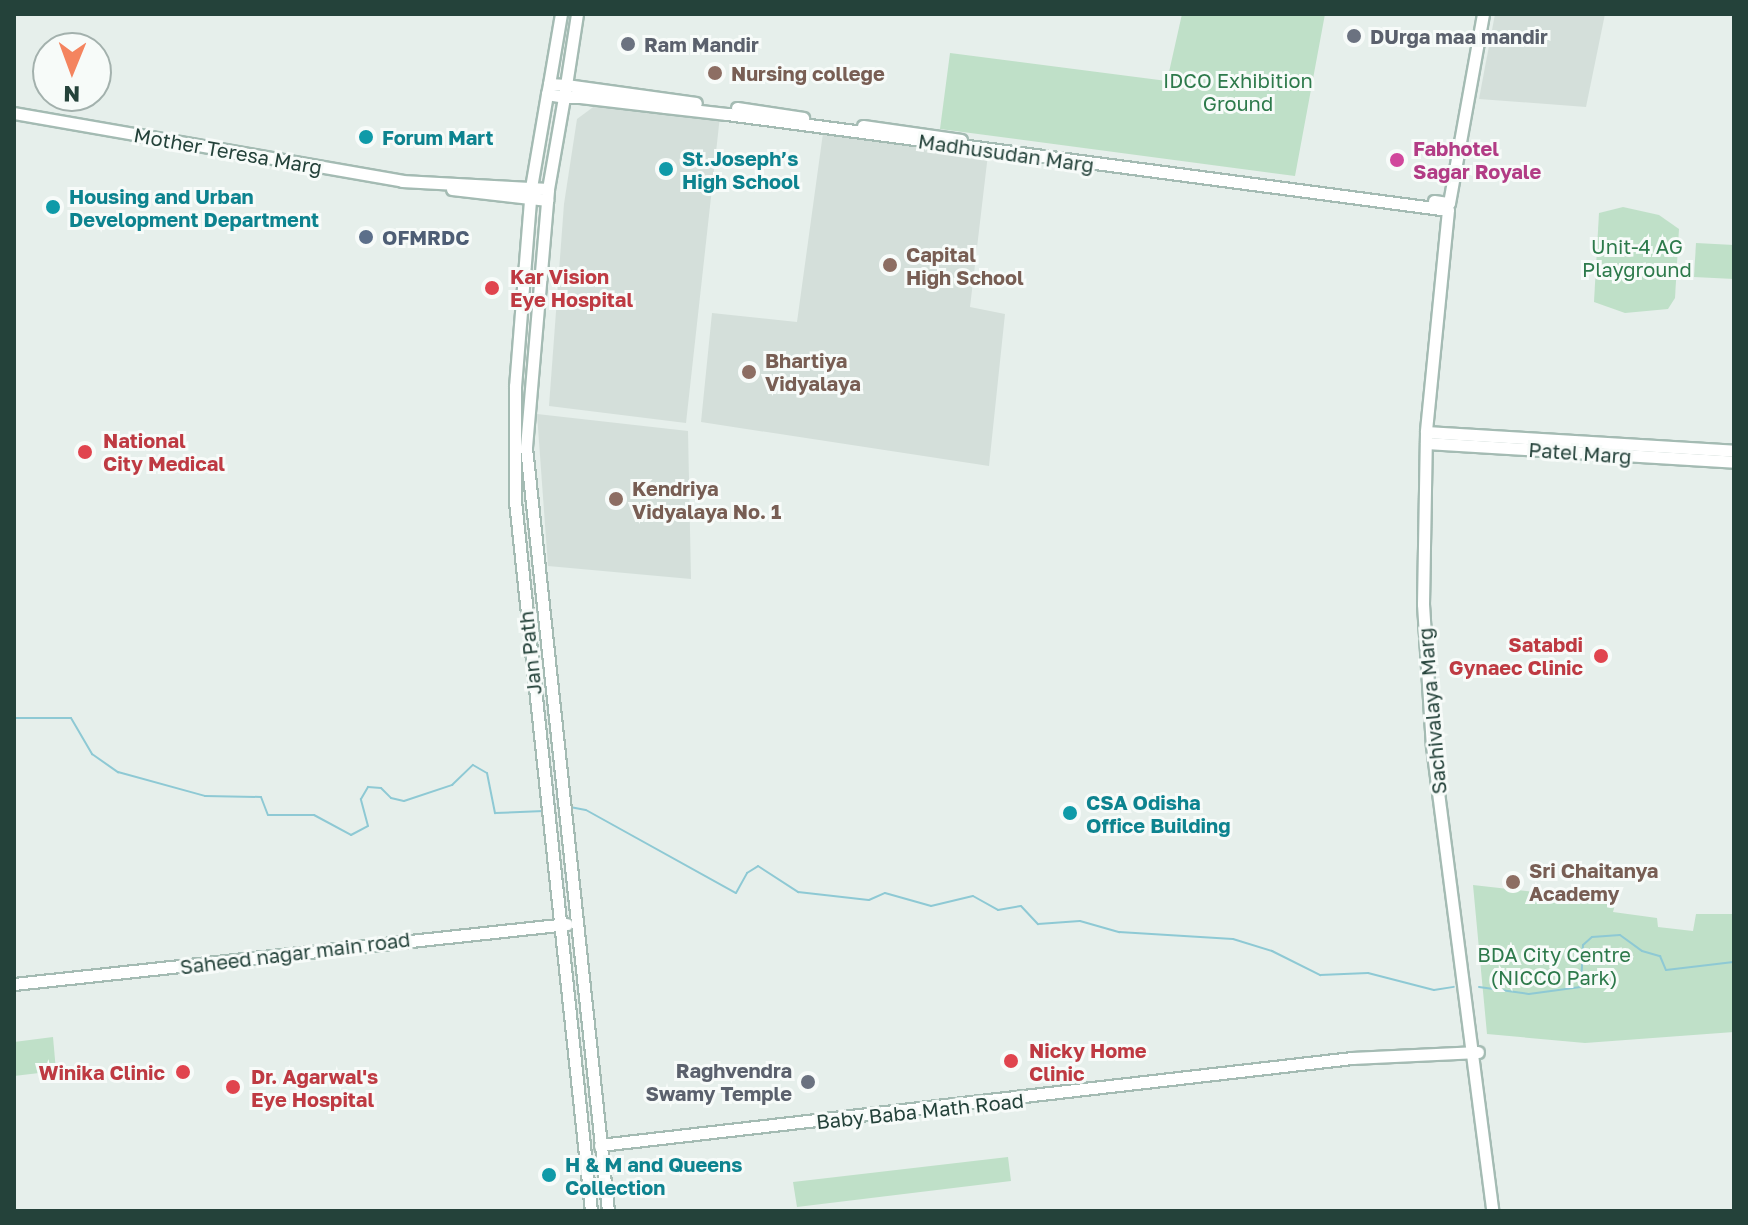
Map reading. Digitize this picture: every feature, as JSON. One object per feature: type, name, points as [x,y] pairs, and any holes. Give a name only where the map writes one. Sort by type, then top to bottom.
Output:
[{"type":"main road","name":"Jan Path","points":[[561,14],[531,193],[512,441],[591,1211]]},
{"type":"main road","name":"Jan Path","points":[[577,14],[547,194],[526,447],[608,1211]]},
{"type":"main road","name":"Sachivalaya Marg","points":[[1486,14],[1452,207],[1430,438],[1430,647],[1439,753],[1495,1211]]},
{"type":"main road","name":"Madhusudan Marg","points":[[548,89],[1452,207]]},
{"type":"main road","name":"Mother Teresa Marg","points":[[14,113],[443,185],[547,194]]},
{"type":"main road","name":"Patel Marg","points":[[1430,438],[1734,451]]},
{"type":"main road","name":"Patel Marg","points":[[1430,438],[1734,462]]},
{"type":"main road","name":"Saheed nagar main road","points":[[14,984],[576,924]]},
{"type":"main road","name":"Baby Baba Math Road","points":[[600,1145],[1352,1058],[1475,1052]]},
{"type":"shaded area","points":[[1495,14],[1605,14],[1586,107],[1479,99]]},
{"type":"shaded area","points":[[596,105],[720,116],[686,423],[549,406],[564,204],[577,119]]},
{"type":"shaded area","name":"Capital High School","points":[[823,133],[988,154],[970,307],[1005,314],[989,466],[701,422],[712,313],[797,322]]},
{"type":"shaded area","name":"Kendriya Vidyalaya No. 1","points":[[537,414],[688,431],[691,579],[548,566]]},
{"type":"green space","name":"IDCO Exhibition Ground","points":[[1182,14],[1325,14],[1295,176],[940,129],[950,53],[1167,81]]},
{"type":"green space","name":"Unit-4 AG Playground","points":[[1623,207],[1659,215],[1679,229],[1675,298],[1668,309],[1625,313],[1594,302],[1599,213]]},
{"type":"green space","points":[[1696,243],[1734,245],[1734,279],[1694,277]]},
{"type":"green space","name":"BDA City Centre (NICCO Park)","points":[[1473,885],[1616,901],[1613,912],[1657,918],[1658,927],[1693,931],[1696,914],[1734,914],[1734,1032],[1585,1043],[1487,1034]]},
{"type":"green space","points":[[53,1037],[56,1071],[14,1076],[14,1042]]},
{"type":"green space","points":[[1008,1157],[1011,1181],[797,1207],[793,1182]]},
{"type":"waterway","points":[[14,718],[71,718],[92,754],[118,772],[205,796],[261,797],[268,815],[314,815],[351,835],[368,826],[361,799],[368,787],[381,788],[391,798],[404,801],[452,785],[473,765],[487,773],[495,813],[544,811]]},
{"type":"waterway","points":[[570,807],[586,810],[736,893],[747,873],[758,866],[798,892],[869,900],[885,893],[931,906],[973,896],[998,910],[1021,906],[1038,924],[1080,921],[1119,932],[1233,939],[1272,951],[1320,975],[1368,973],[1434,990],[1454,987]]},
{"type":"waterway","points":[[1479,987],[1529,994],[1581,987],[1583,945],[1592,937],[1620,935],[1642,951],[1660,956],[1666,970],[1734,962]]},
{"type":"place","name":"DUrga maa mandir","points":[[1354,36]]},
{"type":"place","name":"Ram Mandir","points":[[628,44]]},
{"type":"place","name":"Nursing college","points":[[715,73]]},
{"type":"place","name":"Forum Mart","points":[[366,137]]},
{"type":"place","name":"Fabhotel Sagar Royale","points":[[1397,160]]},
{"type":"place","name":"St.Joseph’s High School","points":[[666,169]]},
{"type":"place","name":"Housing and Urban Development Department","points":[[53,207]]},
{"type":"place","name":"OFMRDC","points":[[366,237]]},
{"type":"place","name":"Capital High School","points":[[890,265]]},
{"type":"place","name":"Kar Vision Eye Hospital","points":[[492,288]]},
{"type":"place","name":"Bhartiya Vidyalaya","points":[[749,372]]},
{"type":"place","name":"National City Medical","points":[[85,452]]},
{"type":"place","name":"Kendriya Vidyalaya No. 1","points":[[616,499]]},
{"type":"place","name":"Satabdi Gynaec Clinic","points":[[1601,656]]},
{"type":"place","name":"CSA Odisha Office Building","points":[[1070,813]]},
{"type":"place","name":"Sri Chaitanya Academy","points":[[1513,882]]},
{"type":"place","name":"Nicky Home Clinic","points":[[1011,1061]]},
{"type":"place","name":"Winika Clinic","points":[[183,1072]]},
{"type":"place","name":"Raghvendra Swamy Temple","points":[[808,1082]]},
{"type":"place","name":"Dr. Agarwal's Eye Hospital","points":[[233,1087]]},
{"type":"place","name":"H & M and Queens Collection","points":[[549,1175]]}]
